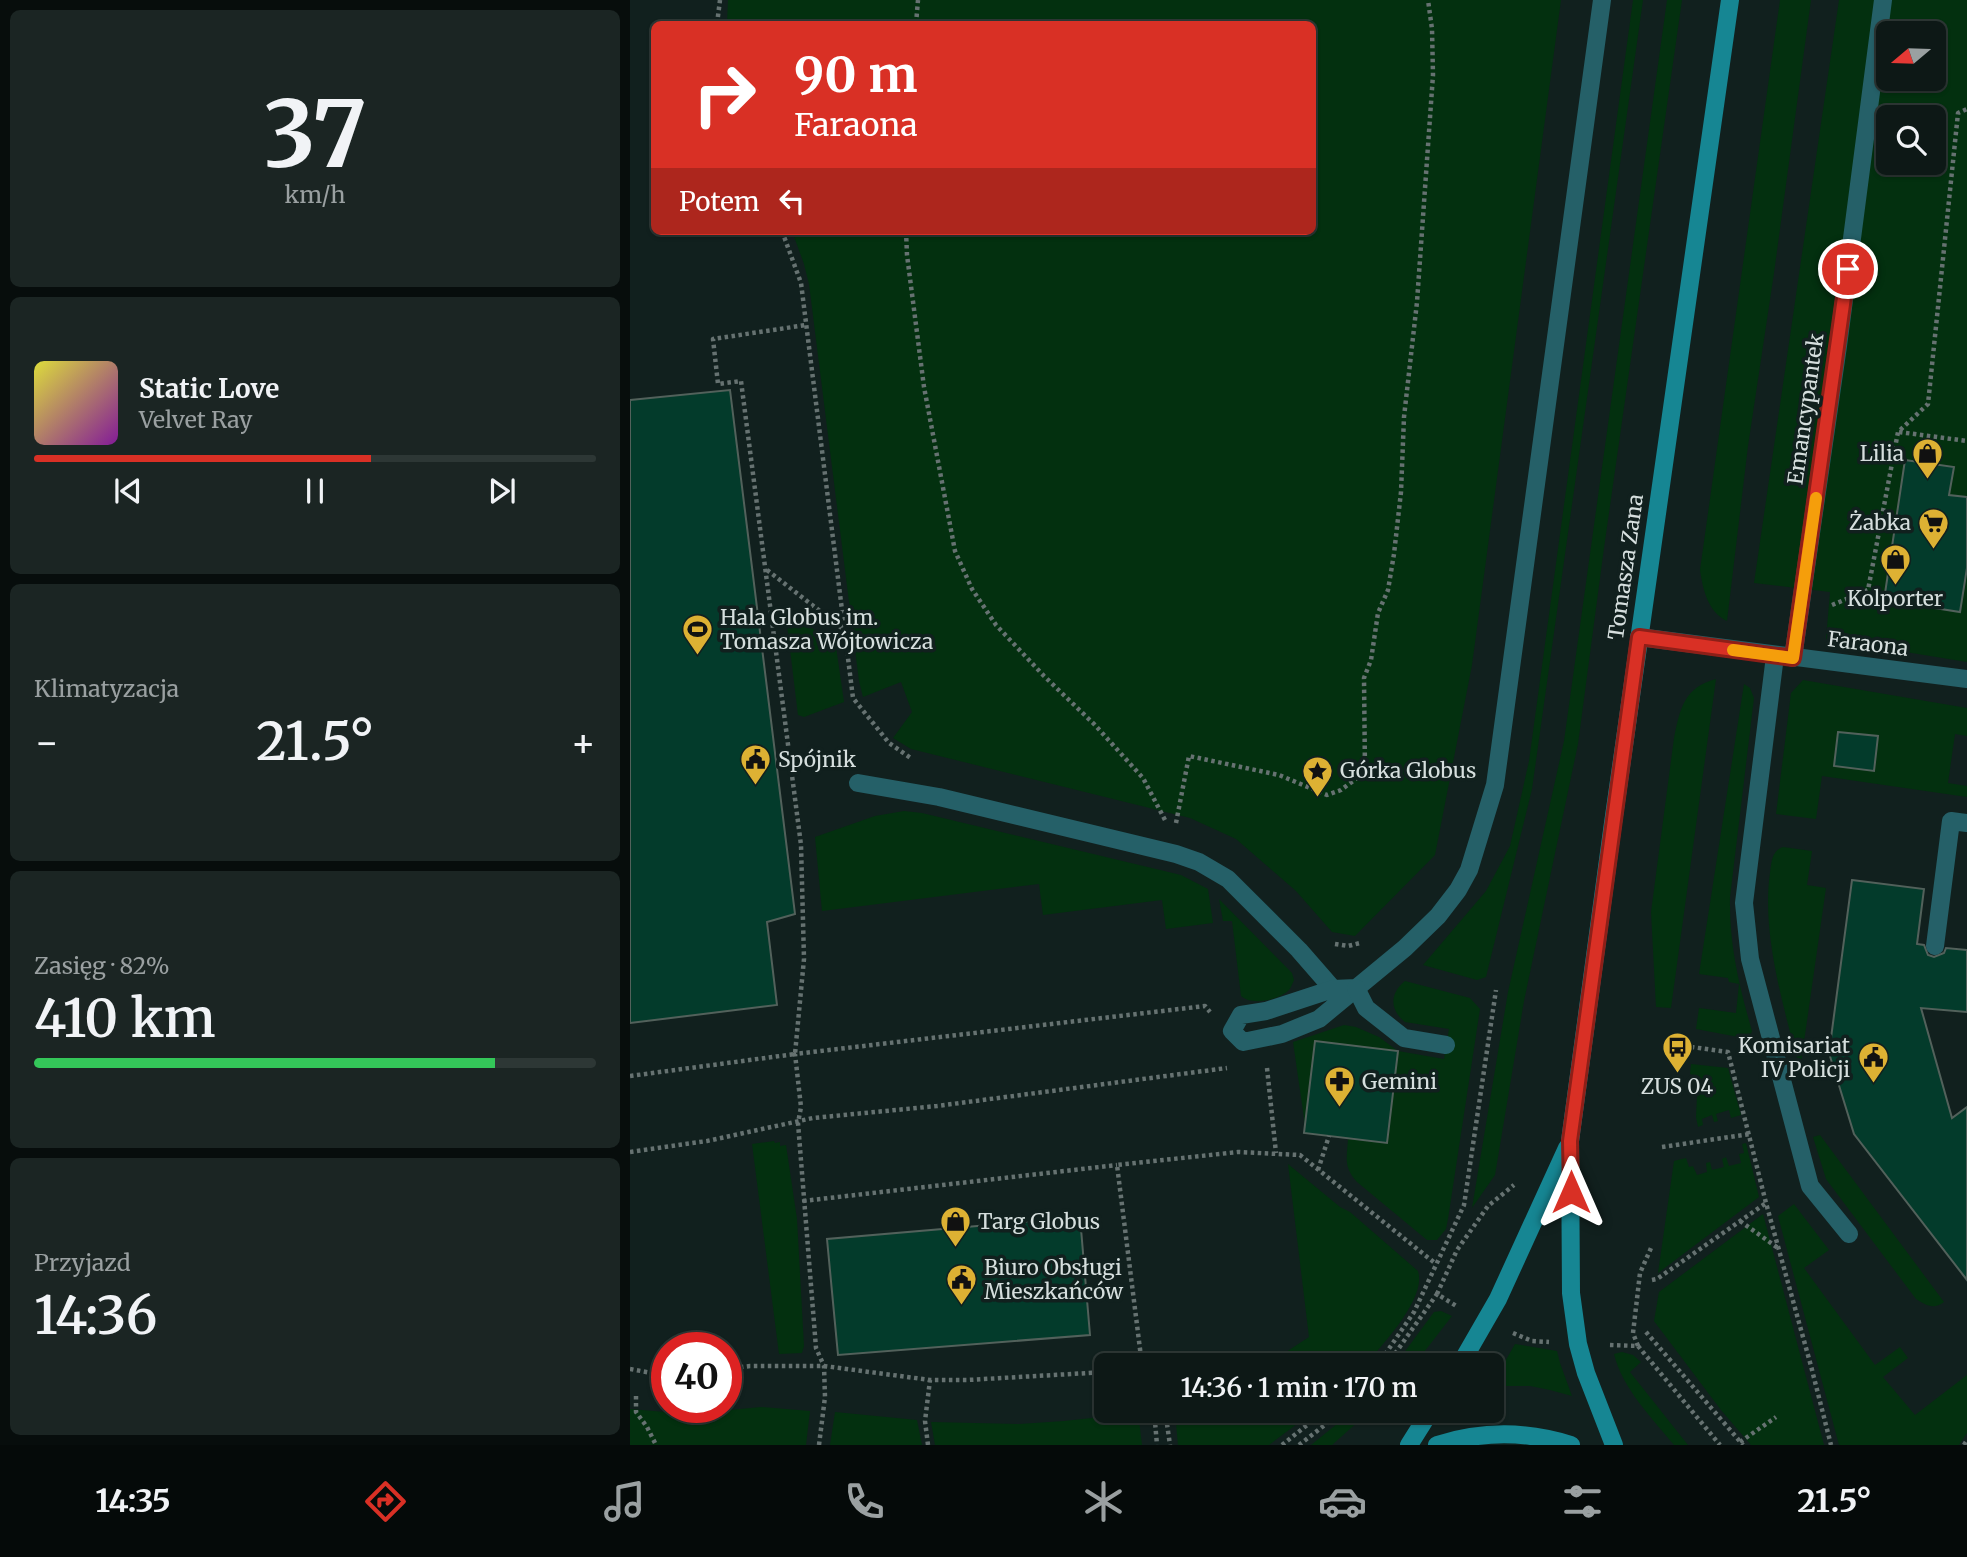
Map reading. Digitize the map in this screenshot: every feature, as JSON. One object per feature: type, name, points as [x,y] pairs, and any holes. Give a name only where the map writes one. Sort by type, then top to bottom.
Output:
[{"type":"street","points":[[1356,988],[1333,989],[1266,1011],[1241,1015],[1231,1031],[1243,1042],[1282,1034],[1319,1019],[1405,948],[1438,916],[1469,870],[1495,785],[1602,0]]},
{"type":"street","name":"Tomasza Zana","points":[[1614,1445],[1586,1373],[1578,1344],[1571,1293],[1570,1141],[1730,0]]},
{"type":"street","name":"Emancypantek","points":[[1849,1234],[1810,1186],[1751,959],[1744,903],[1784,657],[1798,619],[1838,346],[1883,0]]},
{"type":"street","name":"Faraona","points":[[1639,637],[1967,679]]},
{"type":"street","points":[[858,783],[952,800],[1176,854],[1199,862],[1228,880],[1299,950],[1333,989]]},
{"type":"street","points":[[1935,946],[1951,821],[1967,823]]},
{"type":"street","points":[[1356,988],[1366,1008],[1404,1038],[1446,1045]]},
{"type":"street","name":"Tomasza Zana","points":[[1467,1353],[1498,1298],[1570,1141]]},
{"type":"street","points":[[1409,1445],[1423,1423]]},
{"type":"street","points":[[1437,1445],[1474,1436],[1500,1434],[1539,1437],[1571,1445]]},
{"type":"path","points":[[717,21],[720,0]]},
{"type":"path","points":[[916,21],[918,0]]},
{"type":"path","points":[[1176,824],[1189,756],[1279,775],[1326,795],[1341,790],[1365,772],[1364,678],[1371,660],[1378,613],[1388,590],[1394,554],[1401,492],[1404,417],[1420,264],[1433,75],[1428,0]]},
{"type":"path","points":[[1798,619],[1868,590],[1898,432],[1928,404],[1958,113],[1967,109]]},
{"type":"path","points":[[783,235],[800,283],[853,698],[889,744],[910,759]]},
{"type":"path","points":[[906,235],[924,387],[955,551],[972,589],[996,625],[1143,778],[1166,821]]},
{"type":"path","points":[[806,325],[713,339],[718,384],[741,381],[801,845],[804,959],[795,1054],[801,1107],[798,1123],[803,1201],[816,1348],[824,1366],[825,1397],[820,1445]]},
{"type":"path","points":[[1898,432],[1967,441]]},
{"type":"path","points":[[766,570],[844,629]]},
{"type":"path","points":[[1386,1353],[1414,1312],[1464,1205],[1496,990]]},
{"type":"path","points":[[630,1076],[1205,1006],[1212,1015]]},
{"type":"path","points":[[1262,1039],[1276,1153]]},
{"type":"path","points":[[1677,1045],[1728,1052],[1831,1445]]},
{"type":"path","points":[[630,1152],[707,1141],[813,1118],[950,1104],[1230,1068]]},
{"type":"path","points":[[1662,1147],[1750,1134]]},
{"type":"path","points":[[1318,1170],[1329,1136]]},
{"type":"path","points":[[803,1201],[1238,1152],[1300,1155],[1436,1264]]},
{"type":"path","points":[[1117,1165],[1140,1353]]},
{"type":"path","points":[[1437,1294],[1457,1250],[1488,1206],[1519,1182]]},
{"type":"path","points":[[1652,1280],[1766,1203]]},
{"type":"path","points":[[1740,1221],[1778,1248]]},
{"type":"path","points":[[1638,1346],[1633,1333],[1640,1273],[1651,1248]]},
{"type":"path","points":[[1646,1332],[1742,1443],[1776,1417]]},
{"type":"path","points":[[742,1367],[824,1366],[930,1380],[1094,1373]]},
{"type":"path","points":[[630,1369],[651,1373]]},
{"type":"path","points":[[929,1445],[925,1421],[930,1380]]},
{"type":"path","points":[[636,1396],[636,1412],[656,1445]]},
{"type":"path","points":[[1155,1423],[1157,1445]]},
{"type":"path","points":[[1167,1423],[1170,1445]]},
{"type":"path","points":[[1282,1445],[1310,1423]]},
{"type":"path","points":[[1299,1445],[1327,1423]]},
{"type":"path","points":[[1964,1445],[1967,1440]]},
{"type":"green space","points":[[728,0],[1561,0],[1472,665],[1435,855],[1355,936],[1332,932],[1296,891],[1236,839],[1190,818],[911,749],[893,738],[912,712],[901,682],[863,697],[859,681],[809,284],[793,235],[1316,235],[1316,21],[727,21]]},
{"type":"green space","points":[[1633,0],[1643,0],[1532,789],[1486,977],[1477,980],[1423,965],[1486,891],[1510,846],[1529,761]]},
{"type":"green space","points":[[1667,0],[1682,0],[1578,744],[1524,1001],[1495,1175],[1472,1208],[1508,992],[1564,741]]},
{"type":"green space","points":[[1780,0],[1811,0],[1748,446],[1727,621],[1711,606],[1700,570]]},
{"type":"green space","points":[[1839,0],[1967,0],[1967,662],[1826,639],[1830,592],[1754,583]]},
{"type":"green space","points":[[785,608],[836,647],[844,702],[804,717],[798,715]]},
{"type":"green space","points":[[1716,679],[1671,1008],[1656,1007],[1651,912],[1674,738],[1685,701],[1697,688]]},
{"type":"green space","points":[[1803,680],[1967,708],[1967,736],[1955,734],[1948,783],[1967,786],[1967,797],[1822,776],[1816,819],[1776,814],[1791,693]]},
{"type":"green space","points":[[1744,684],[1750,688],[1754,698],[1730,914],[1736,965],[1752,1031],[1749,1039],[1696,1029],[1699,1008],[1736,1013],[1739,984],[1729,982],[1728,978],[1699,974]]},
{"type":"green space","points":[[904,811],[922,813],[1181,875],[1208,889],[1213,923],[1166,929],[1162,900],[1043,915],[1039,884],[822,911],[815,837],[875,816]]},
{"type":"green space","points":[[1783,847],[1812,851],[1807,885],[1826,888],[1800,1070],[1776,973],[1769,922],[1771,863],[1776,852]]},
{"type":"green space","points":[[1219,899],[1292,973],[1294,980],[1285,994],[1258,1001],[1241,996],[1232,921],[1223,921]]},
{"type":"green space","points":[[1405,981],[1470,998],[1480,1009],[1448,1219],[1446,1229],[1437,1240],[1427,1240],[1357,1182],[1348,1166],[1348,1139],[1387,1143],[1398,1051],[1444,1059],[1449,1029],[1405,1022],[1400,1017],[1393,1002],[1396,991]]},
{"type":"green space","points":[[1344,1025],[1379,1037],[1398,1051],[1305,1125],[1293,1042]]},
{"type":"green space","points":[[1691,1064],[1728,1068],[1741,1115],[1731,1118],[1729,1110],[1716,1114],[1718,1121],[1714,1122],[1712,1115],[1702,1119],[1703,1125],[1698,1127],[1698,1076],[1690,1074]]},
{"type":"green space","points":[[1820,1135],[1944,1302],[1933,1306],[1916,1299],[1826,1179],[1813,1137]]},
{"type":"green space","points":[[780,1142],[780,1146],[786,1145],[797,1219],[804,1346],[802,1353],[779,1354],[752,1144]]},
{"type":"green space","points":[[1746,1143],[1759,1197],[1658,1273],[1674,1161],[1686,1158],[1689,1167],[1693,1166],[1697,1175],[1707,1172],[1706,1163],[1710,1162],[1712,1170],[1724,1167],[1722,1159],[1726,1157],[1729,1166],[1741,1163],[1739,1154],[1744,1153],[1742,1144]]},
{"type":"green space","points":[[1288,1164],[1340,1207],[1350,1212],[1418,1271],[1419,1282],[1410,1307],[1375,1353],[1284,1353],[1309,1337]]},
{"type":"green space","points":[[1794,1204],[1829,1250],[1804,1268],[1875,1365],[1900,1347],[1908,1358],[1883,1377],[1915,1415],[1967,1375],[1967,1433],[1959,1445],[1839,1445],[1778,1216]]},
{"type":"green space","points":[[1763,1214],[1824,1445],[1751,1445],[1654,1321],[1659,1292]]},
{"type":"green space","points":[[1441,1311],[1452,1316],[1423,1353],[1404,1353],[1434,1312]]},
{"type":"green space","points":[[1515,1344],[1557,1351],[1572,1396],[1530,1386],[1504,1386],[1504,1363]]},
{"type":"green space","points":[[1622,1352],[1633,1355],[1641,1362],[1630,1372],[1688,1445],[1674,1445],[1639,1402],[1618,1367],[1614,1354]]},
{"type":"green space","points":[[761,1407],[810,1411],[806,1445],[630,1445],[630,1409],[651,1411],[651,1423],[742,1423],[742,1409]]},
{"type":"green space","points":[[835,1412],[917,1420],[922,1445],[830,1445]]},
{"type":"green space","points":[[1094,1418],[1094,1423],[1139,1423],[1142,1445],[935,1445],[931,1422],[1019,1424]]},
{"type":"green space","points":[[1176,1423],[1298,1423],[1269,1445],[1178,1445]]},
{"type":"green space","points":[[1338,1423],[1357,1423],[1332,1445],[1311,1445]]},
{"type":"building","name":"Hala Globus im. Tomasza Wójtowicza","points":[[730,390],[795,914],[767,922],[777,1005],[630,1023],[630,400]]},
{"type":"building","points":[[1905,460],[1954,467],[1949,495],[1967,497],[1967,568],[1960,612],[1884,600]]},
{"type":"building","points":[[1838,732],[1878,736],[1874,771],[1834,766]]},
{"type":"building","points":[[1852,880],[1924,889],[1917,944],[1924,945],[1928,955],[1934,957],[1944,953],[1946,948],[1967,950],[1967,1012],[1921,1008],[1952,1118],[1967,1107],[1967,1280],[1854,1134],[1829,1053]]},
{"type":"building","points":[[1315,1041],[1398,1051],[1387,1143],[1304,1133]]},
{"type":"building","name":"Biuro Obsługi Mieszkańców","points":[[1080,1217],[1090,1335],[838,1355],[827,1239]]},
{"type":"slow traffic","points":[[1733,650],[1793,658],[1816,498]]},
{"type":"place","name":"Lilia","points":[[1927,481]]},
{"type":"place","name":"Żabka","points":[[1934,550]]},
{"type":"place","name":"Kolporter","points":[[1895,586]]},
{"type":"place","name":"Hala Globus im. Tomasza Wójtowicza","points":[[697,657]]},
{"type":"place","name":"Spójnik","points":[[755,787]]},
{"type":"place","name":"Górka Globus","points":[[1317,798]]},
{"type":"place","name":"ZUS 04","points":[[1677,1074]]},
{"type":"place","name":"Komisariat IV Policji","points":[[1873,1085]]},
{"type":"place","name":"Gemini","points":[[1339,1109]]},
{"type":"place","name":"Targ Globus","points":[[955,1249]]},
{"type":"place","name":"Biuro Obsługi Mieszkańców","points":[[961,1307]]},
{"type":"route","points":[[1571,1192],[1570,1141],[1639,637],[1793,658],[1848,269]]}]
